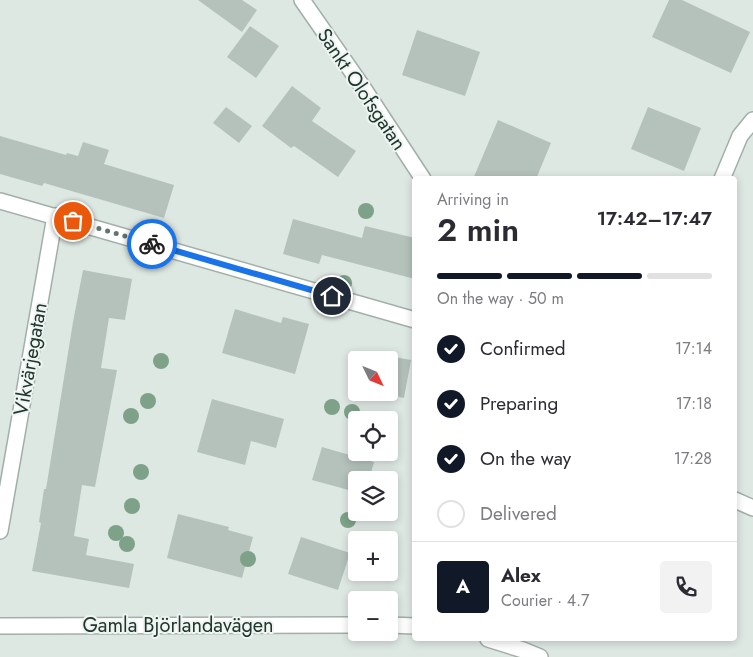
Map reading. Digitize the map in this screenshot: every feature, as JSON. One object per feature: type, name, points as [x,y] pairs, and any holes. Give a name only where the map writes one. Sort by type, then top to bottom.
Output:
[{"type":"street","name":"Sankt Olofsgatan","points":[[302,0],[421,176]]},
{"type":"street","points":[[723,176],[740,136],[753,120]]},
{"type":"street","points":[[0,201],[412,319]]},
{"type":"street","name":"Vikvärjegatan","points":[[0,531],[55,216]]},
{"type":"street","points":[[737,501],[753,508]]},
{"type":"street","name":"Gamla Björlandavägen","points":[[0,626],[348,625]]},
{"type":"street","points":[[398,625],[412,626]]},
{"type":"street","points":[[503,641],[526,644],[540,657]]},
{"type":"building","points":[[198,0],[242,0],[257,10],[242,32]]},
{"type":"building","points":[[669,0],[682,0],[750,32],[731,73],[652,37]]},
{"type":"building","points":[[250,26],[279,46],[256,78],[227,57]]},
{"type":"building","points":[[417,30],[480,52],[465,96],[402,75]]},
{"type":"building","points":[[292,86],[321,108],[312,121],[356,151],[338,177],[294,146],[291,148],[262,126]]},
{"type":"building","points":[[226,107],[252,126],[239,143],[213,123]]},
{"type":"building","points":[[648,107],[701,128],[684,171],[631,149]]},
{"type":"building","points":[[498,120],[551,143],[537,176],[474,176]]},
{"type":"building","points":[[0,136],[66,155],[67,153],[78,156],[83,142],[109,150],[104,164],[174,185],[164,218],[44,183],[42,186],[0,174]]},
{"type":"building","points":[[293,219],[362,238],[365,226],[412,237],[412,278],[322,255],[319,264],[283,254]]},
{"type":"building","points":[[83,270],[132,279],[125,320],[109,318],[101,368],[117,370],[95,487],[82,485],[74,536],[89,539],[86,555],[134,564],[129,588],[32,571],[41,523],[39,522],[44,489],[46,489]]},
{"type":"building","points":[[235,309],[281,323],[283,317],[309,324],[295,374],[222,353]]},
{"type":"building","points":[[398,358],[411,360],[404,398],[398,397]]},
{"type":"building","points":[[212,399],[284,419],[276,448],[251,441],[245,465],[197,452]]},
{"type":"building","points":[[322,447],[348,454],[348,461],[374,462],[372,471],[348,471],[348,490],[312,480]]},
{"type":"building","points":[[178,514],[229,527],[228,530],[253,537],[242,578],[167,558]]},
{"type":"building","points":[[301,537],[348,552],[348,559],[338,590],[288,574]]},
{"type":"way so far","points":[[73,221],[152,244]]},
{"type":"route","points":[[152,244],[332,296]]}]
